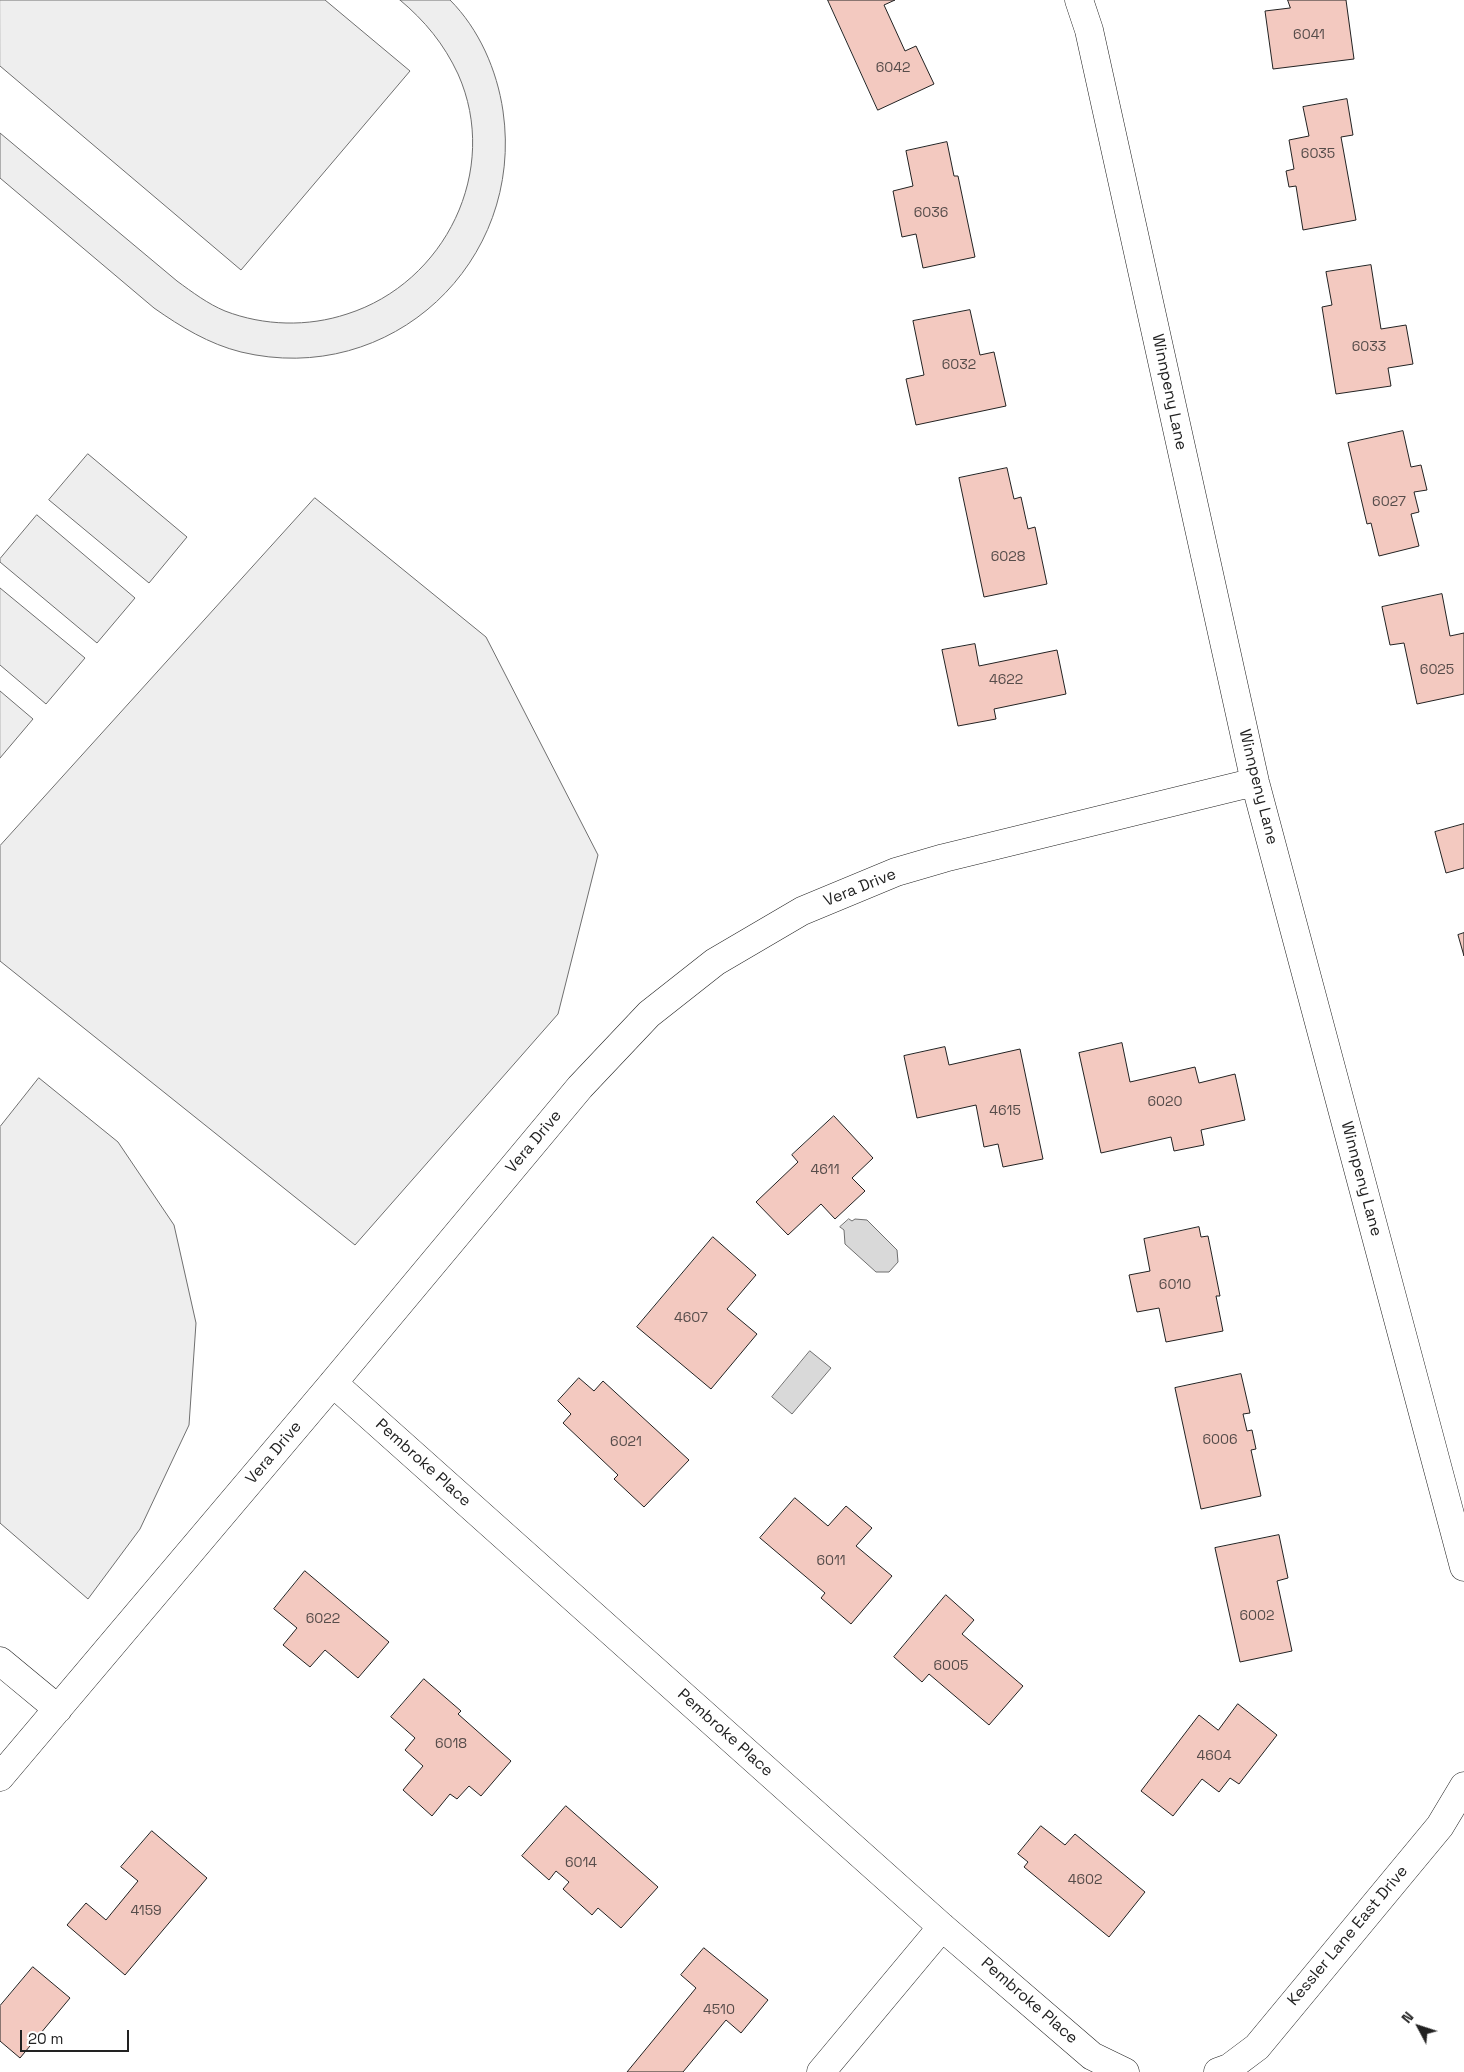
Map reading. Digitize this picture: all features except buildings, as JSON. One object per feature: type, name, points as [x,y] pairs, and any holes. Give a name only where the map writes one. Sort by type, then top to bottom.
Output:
[{"type":"street","name":"Winnpeny Lane","points":[[1080,0],[1089,30],[1255,782],[1464,1567]]},
{"type":"street","name":"Vera Drive","points":[[0,1778],[580,1087],[649,1014],[715,962],[802,911],[896,872],[944,858],[1255,782]]},
{"type":"street","name":"Pembroke Place","points":[[333,1383],[942,1927],[1092,2056],[1125,2072]]},
{"type":"street","points":[[0,1661],[58,1708]]},
{"type":"street","name":"Kessler Lane East Drive","points":[[1218,2072],[1237,2062],[1257,2047],[1440,1826],[1464,1786]]},
{"type":"street","points":[[821,2072],[942,1927]]},
{"type":"shaded area","points":[[0,0],[325,0],[410,71],[241,270],[0,66]]},
{"type":"shaded area","points":[[400,0],[450,0],[470,24],[485,51],[500,96],[503,111],[504,166],[492,217],[469,263],[437,302],[396,331],[348,351],[296,358],[229,349],[185,328],[154,308],[0,178],[0,133],[177,281],[212,305],[240,316],[270,322],[302,323],[347,314],[382,299],[412,277],[437,250],[455,218],[468,184],[473,148],[470,111],[458,74],[447,53],[433,34],[418,16]]},
{"type":"shaded area","points":[[88,454],[187,537],[149,583],[49,500]]},
{"type":"shaded area","points":[[315,498],[486,637],[598,855],[558,1014],[355,1245],[0,961],[0,846]]},
{"type":"shaded area","points":[[37,515],[135,598],[97,643],[0,562],[0,559]]},
{"type":"shaded area","points":[[0,588],[85,658],[46,704],[0,665]]},
{"type":"shaded area","points":[[0,691],[33,719],[0,758]]},
{"type":"shaded area","points":[[39,1078],[118,1142],[174,1225],[196,1323],[189,1425],[140,1529],[88,1599],[0,1523],[0,1127]]},
{"type":"shaded area","points":[[849,1219],[852,1221],[855,1219],[867,1220],[897,1250],[898,1262],[889,1272],[876,1272],[845,1244],[844,1230],[840,1227]]},
{"type":"shaded area","points":[[810,1351],[831,1368],[792,1414],[772,1397]]}]
